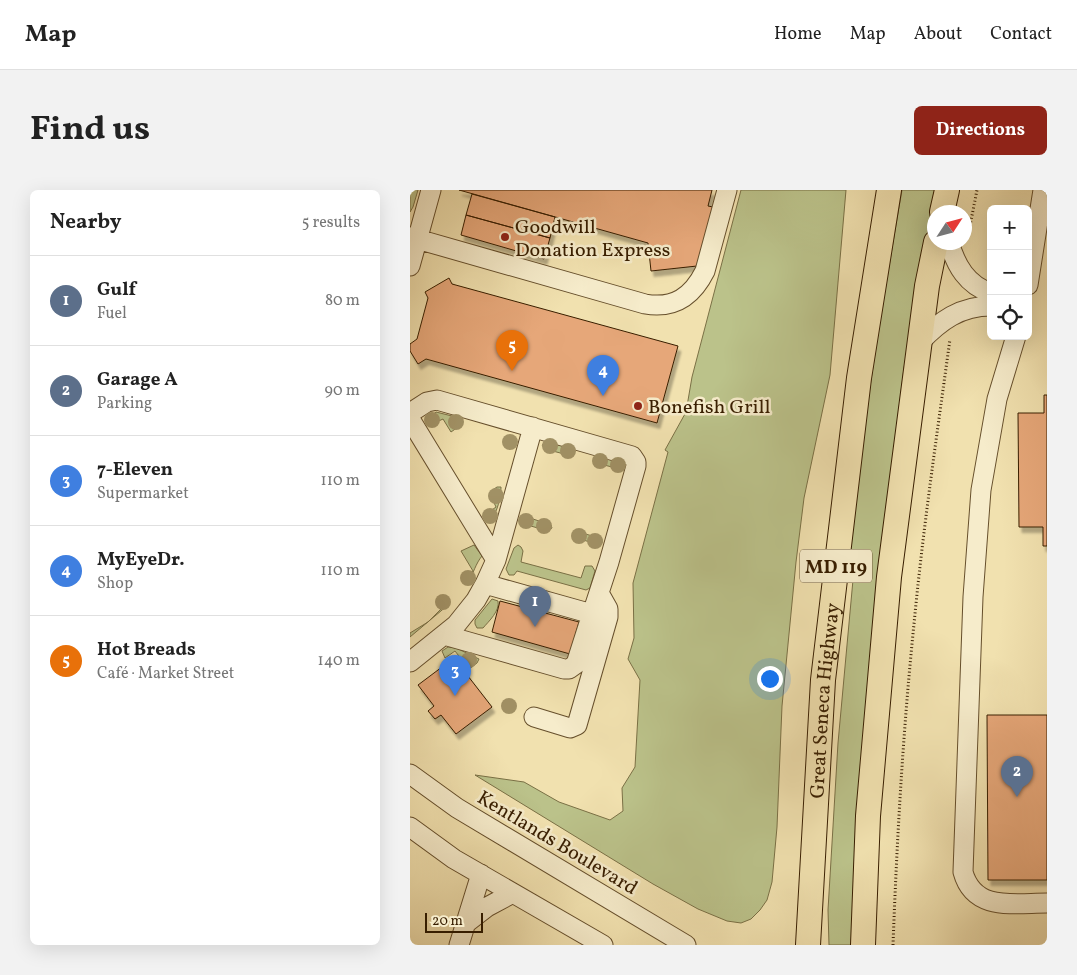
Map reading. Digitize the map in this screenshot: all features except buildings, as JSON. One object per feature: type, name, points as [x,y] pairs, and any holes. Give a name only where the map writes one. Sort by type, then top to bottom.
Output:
[{"type":"main road","name":"Great Seneca Highway","points":[[808,945],[823,680],[858,378],[889,190]]},
{"type":"main road","points":[[943,205],[946,190]]},
{"type":"main road","name":"MD 119","points":[[863,945],[868,816],[889,577],[927,286],[934,250]]},
{"type":"street","points":[[410,266],[414,238],[431,190]]},
{"type":"street","points":[[414,238],[645,304],[664,305],[682,299],[689,294],[701,279],[727,190]]},
{"type":"street","points":[[1032,260],[1043,190]]},
{"type":"street","points":[[952,250],[958,267],[966,278],[987,292]]},
{"type":"street","points":[[920,342],[934,327],[945,319],[969,308],[987,306]]},
{"type":"street","points":[[1015,340],[997,399],[987,449],[979,510],[973,596],[963,872],[969,888],[989,902],[1047,903]]},
{"type":"street","points":[[410,413],[427,402],[437,400],[629,454],[635,459],[636,466],[609,562],[579,660],[573,667],[568,669],[444,635]]},
{"type":"street","points":[[410,419],[496,560]]},
{"type":"street","points":[[410,662],[444,635],[466,614],[486,584],[496,560],[533,427]]},
{"type":"street","points":[[486,584],[592,614]]},
{"type":"street","points":[[534,717],[570,728],[576,725],[608,617],[608,609],[599,593]]},
{"type":"street","name":"Kentlands Boulevard","points":[[410,774],[457,808],[686,945]]},
{"type":"street","points":[[410,827],[454,859],[603,945]]},
{"type":"street","points":[[458,945],[481,874]]},
{"type":"street","points":[[465,924],[487,907],[513,893]]},
{"type":"path","points":[[972,212],[976,190]]},
{"type":"path","points":[[893,945],[897,831],[914,625],[936,439],[952,333]]},
{"type":"green space","points":[[410,190],[418,190],[410,212]]},
{"type":"green space","points":[[741,190],[846,190],[830,375],[804,498],[796,562],[782,706],[777,827],[772,882],[767,900],[760,910],[751,919],[741,923],[727,921],[698,909],[653,884],[475,775],[524,782],[559,802],[610,820],[623,811],[622,788],[635,767],[640,680],[628,659],[634,638],[633,583],[668,452],[665,450],[686,412],[692,377]]},
{"type":"green space","points":[[902,190],[935,190],[932,205],[927,205],[927,236],[904,368],[880,562],[851,945],[829,945],[828,910],[838,743],[855,558],[849,555],[859,464]]},
{"type":"green space","points":[[436,412],[460,418],[463,421],[461,425],[451,432],[443,419],[430,425],[428,422],[429,418]]},
{"type":"green space","points":[[547,442],[570,448],[572,453],[568,455],[545,449],[542,445]]},
{"type":"green space","points":[[598,456],[621,462],[624,467],[620,469],[596,463],[594,458]]},
{"type":"green space","points":[[497,487],[501,487],[500,496],[497,509],[491,521],[485,515],[496,507],[490,494]]},
{"type":"green space","points":[[527,517],[551,525],[552,528],[548,531],[524,524],[522,519]]},
{"type":"green space","points":[[578,532],[600,538],[602,543],[599,545],[574,537],[574,533]]},
{"type":"green space","points":[[474,545],[482,556],[468,583],[464,580],[473,571],[461,551]]},
{"type":"green space","points":[[518,545],[523,551],[521,562],[581,578],[585,566],[592,566],[595,571],[590,588],[586,590],[517,571],[514,575],[509,575],[506,569],[514,548]]},
{"type":"green space","points":[[440,597],[446,599],[448,605],[429,621],[442,608],[438,600]]},
{"type":"green space","points":[[492,599],[498,601],[496,612],[483,628],[477,628],[475,620]]},
{"type":"green space","points":[[427,622],[410,637],[410,633]]},
{"type":"green space","points":[[448,647],[456,648],[479,659],[469,669],[455,651],[445,658],[442,651]]},
{"type":"place","name":"Goodwill Donation Express","points":[[505,237]]},
{"type":"place","name":"Hot Breads","points":[[512,371]]},
{"type":"place","name":"MyEyeDr.","points":[[603,396]]},
{"type":"place","name":"Bonefish Grill","points":[[638,406]]},
{"type":"place","name":"Gulf","points":[[535,627]]},
{"type":"place","name":"7-Eleven","points":[[455,696]]},
{"type":"place","name":"Garage A","points":[[1017,797]]}]
